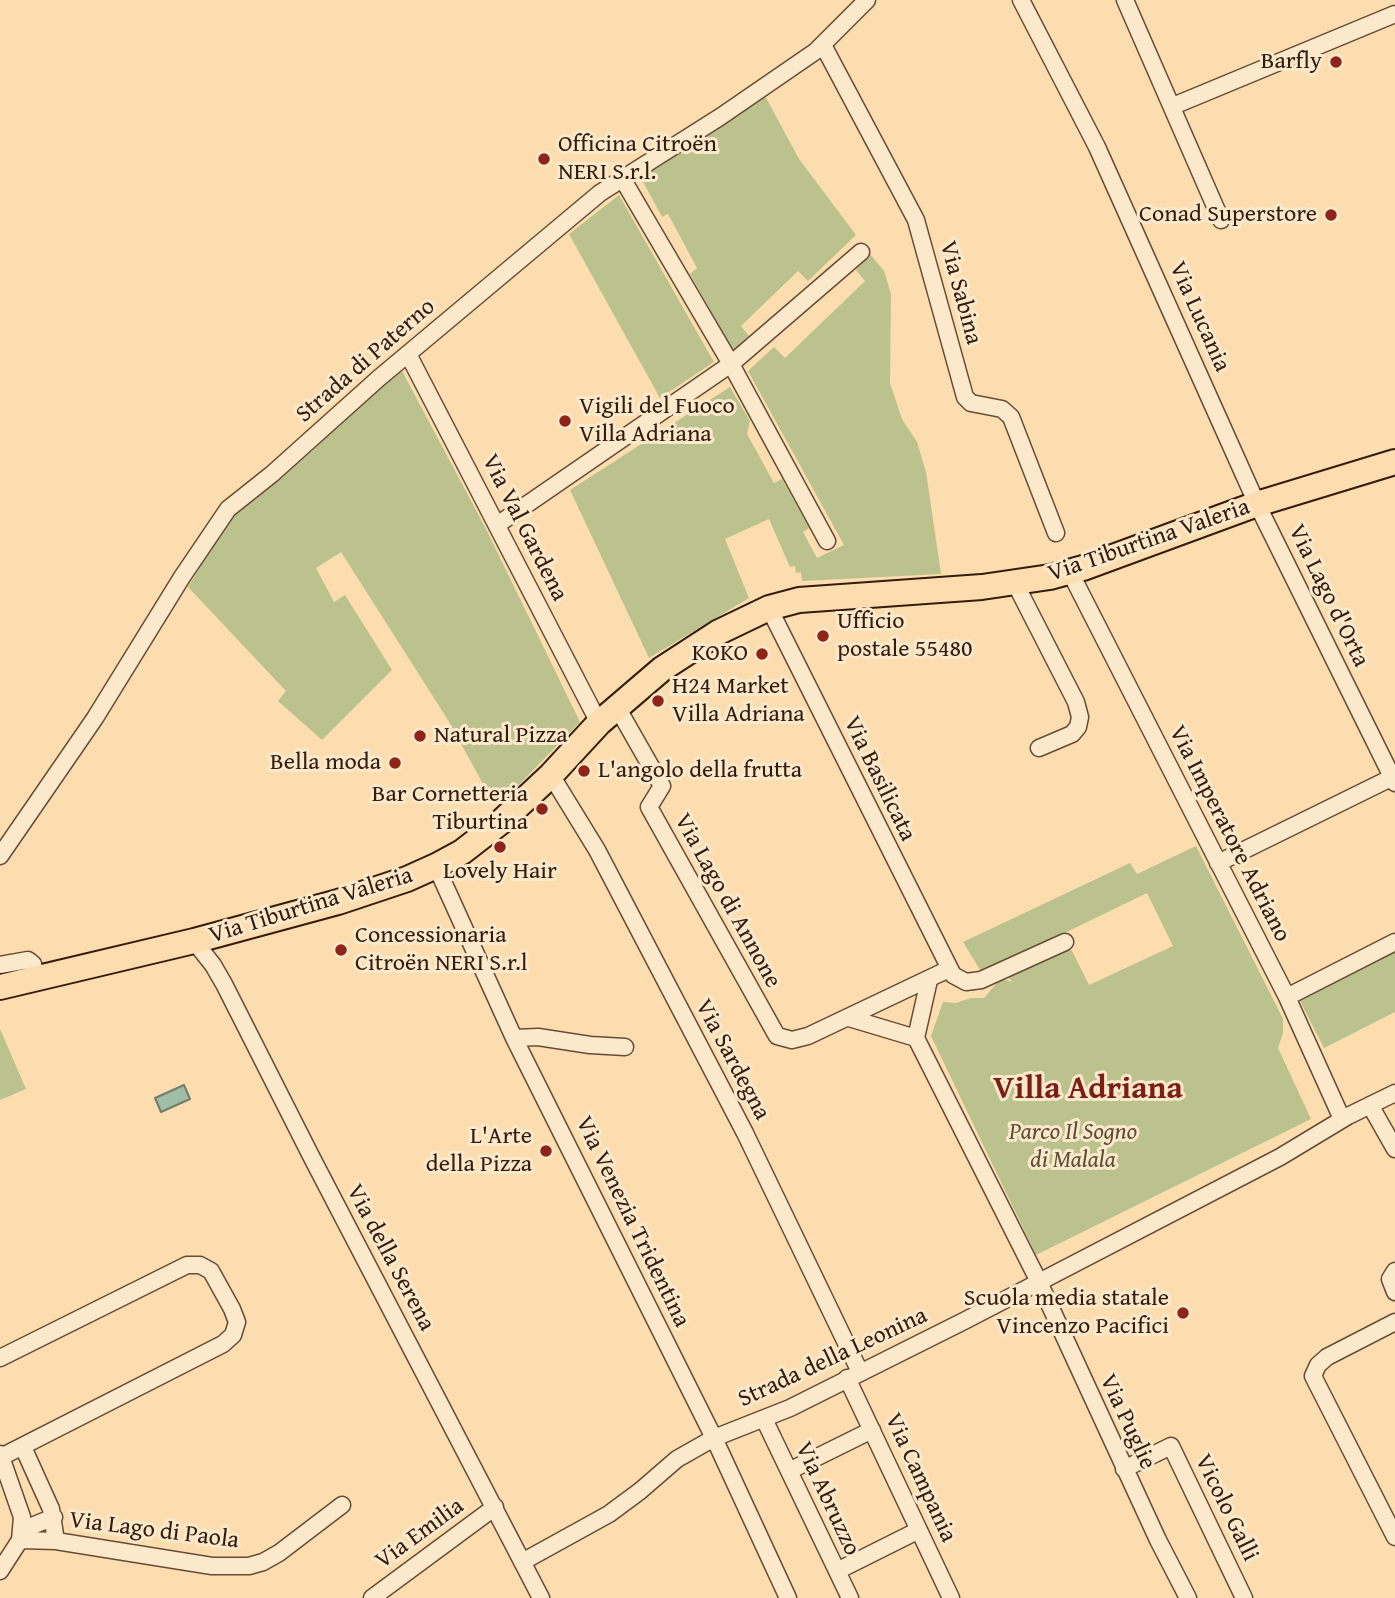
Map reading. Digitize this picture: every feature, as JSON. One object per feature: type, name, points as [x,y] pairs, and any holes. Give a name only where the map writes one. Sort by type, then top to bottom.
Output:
[{"type":"main road","name":"Via Tiburtina Valeria","points":[[0,987],[194,941],[356,897],[436,866],[462,852],[491,831],[551,775],[608,715],[683,654],[719,632],[769,608],[799,600],[1015,583],[1070,572],[1257,503],[1395,462]]},
{"type":"street","name":"Strada di Paterno","points":[[0,856],[95,718],[182,577],[228,509],[600,193],[720,117],[823,45],[867,0]]},
{"type":"street","name":"Via Lucania","points":[[1021,0],[1097,147],[1257,503]]},
{"type":"street","points":[[1125,0],[1221,220]]},
{"type":"street","points":[[1173,106],[1395,14]]},
{"type":"street","name":"Via Sabina","points":[[823,45],[916,220],[965,397],[971,402],[1002,410],[1011,416],[1056,534]]},
{"type":"street","points":[[622,178],[731,364],[827,541]]},
{"type":"street","points":[[497,525],[731,364],[861,252]]},
{"type":"street","name":"Via Val Gardena","points":[[408,354],[497,525],[608,715]]},
{"type":"street","name":"Via Lago d'Orta","points":[[1257,503],[1394,779]]},
{"type":"street","name":"Via Imperatore Adriano","points":[[1070,572],[1287,997],[1342,1119]]},
{"type":"street","points":[[1015,583],[1076,702],[1080,717],[1078,727],[1072,734],[1039,748]]},
{"type":"street","name":"Via Basilicata","points":[[769,608],[949,969]]},
{"type":"street","name":"Via Lago di Annone","points":[[608,715],[662,786],[649,807],[774,1033],[786,1040],[804,1038],[849,1018]]},
{"type":"street","name":"Via Sardegna","points":[[551,775],[602,860],[745,1133],[824,1301],[854,1375]]},
{"type":"street","points":[[1218,863],[1394,779]]},
{"type":"street","name":"Via Venezia Tridentina","points":[[436,866],[514,1038],[714,1438],[789,1598]]},
{"type":"street","name":"Via della Serena","points":[[194,941],[222,978],[310,1156],[495,1507],[537,1596]]},
{"type":"street","points":[[849,1018],[949,969],[959,980],[977,981],[1065,942]]},
{"type":"street","points":[[1287,997],[1395,942]]},
{"type":"street","points":[[0,965],[28,960],[33,964],[36,978]]},
{"type":"street","points":[[849,1018],[916,1038],[929,980]]},
{"type":"street","points":[[514,1038],[538,1037],[625,1047]]},
{"type":"street","name":"Via Puglie","points":[[916,1038],[1038,1282],[1124,1469],[1188,1598]]},
{"type":"street","name":"Strada della Leonina","points":[[522,1562],[604,1517],[677,1459],[714,1438],[790,1408],[1280,1157],[1342,1119],[1395,1093]]},
{"type":"street","points":[[1370,1105],[1395,1150]]},
{"type":"street","points":[[0,1358],[191,1264],[211,1271],[236,1318],[235,1331],[223,1344],[1,1456],[21,1513],[21,1535],[0,1571]]},
{"type":"street","points":[[1395,1270],[1390,1276],[1395,1292]]},
{"type":"street","points":[[1395,1322],[1327,1357],[1318,1364],[1313,1376],[1395,1537]]},
{"type":"street","name":"Via Campania","points":[[854,1375],[872,1430],[951,1598]]},
{"type":"street","name":"Via Abruzzo","points":[[764,1419],[850,1598]]},
{"type":"street","points":[[789,1471],[872,1430]]},
{"type":"street","name":"Vicolo Galli","points":[[1124,1469],[1171,1446],[1244,1598]]},
{"type":"street","points":[[23,1447],[54,1517],[56,1541]]},
{"type":"street","name":"Via Lago di Paola","points":[[21,1535],[212,1566],[248,1566],[263,1562],[279,1553],[342,1505]]},
{"type":"street","name":"Via Emilia","points":[[372,1598],[495,1507]]},
{"type":"street","points":[[21,1535],[54,1517]]},
{"type":"street","points":[[837,1571],[919,1530]]},
{"type":"green space","points":[[764,94],[799,159],[856,235],[808,281],[798,271],[741,326],[749,336],[733,350],[690,274],[697,268],[668,214],[662,217],[641,178]]},
{"type":"green space","points":[[619,195],[714,362],[660,398],[569,234]]},
{"type":"green space","points":[[870,254],[884,271],[891,294],[890,383],[902,419],[917,442],[926,472],[941,574],[802,581],[801,572],[796,573],[795,566],[790,567],[769,519],[725,539],[749,598],[649,658],[570,490],[730,387],[750,421],[747,434],[774,483],[782,479],[809,528],[803,532],[817,558],[844,545],[748,371],[774,347],[785,358],[865,281],[856,270]]},
{"type":"green space","points":[[402,371],[485,527],[580,722],[511,793],[493,802],[448,720],[341,552],[316,568],[334,602],[345,595],[392,670],[322,740],[278,701],[286,691],[188,587],[229,520],[311,452],[388,378]]},
{"type":"green space","name":"Parco Il Sogno di Malala","points":[[1196,846],[1283,1019],[1283,1033],[1278,1048],[1311,1119],[1036,1255],[931,1036],[943,1002],[956,1003],[971,998],[984,998],[1001,978],[1013,982],[1004,974],[1069,945],[1089,985],[1173,946],[1147,893],[982,973],[963,942],[1130,863],[1137,874]]},
{"type":"green space","points":[[1395,951],[1395,1012],[1324,1048],[1299,999]]},
{"type":"green space","points":[[0,1029],[26,1089],[0,1100]]},
{"type":"shaded area","points":[[184,1085],[190,1099],[161,1112],[155,1098]]},
{"type":"place","name":"Barfly","points":[[1336,62]]},
{"type":"place","name":"Officina Citroën NERI S.r.l.","points":[[544,159]]},
{"type":"place","name":"Conad Superstore","points":[[1331,215]]},
{"type":"place","name":"Vigili del Fuoco Villa Adriana","points":[[565,421]]},
{"type":"place","name":"Ufficio postale 55480","points":[[823,636]]},
{"type":"place","name":"KOKO","points":[[762,654]]},
{"type":"place","name":"H24 Market Villa Adriana","points":[[658,701]]},
{"type":"place","name":"Natural Pizza","points":[[420,736]]},
{"type":"place","name":"Bella moda","points":[[395,763]]},
{"type":"place","name":"L'angolo della frutta","points":[[584,771]]},
{"type":"place","name":"Bar Cornetteria Tiburtina","points":[[542,809]]},
{"type":"place","name":"Lovely Hair","points":[[500,847]]},
{"type":"place","name":"Concessionaria Citroën NERI S.r.l","points":[[341,950]]},
{"type":"place","name":"L'Arte della Pizza","points":[[546,1151]]},
{"type":"place","name":"Scuola media statale Vincenzo Pacifici","points":[[1183,1313]]},
{"type":"district","name":"Villa Adriana","points":[[1088,1090]]}]
